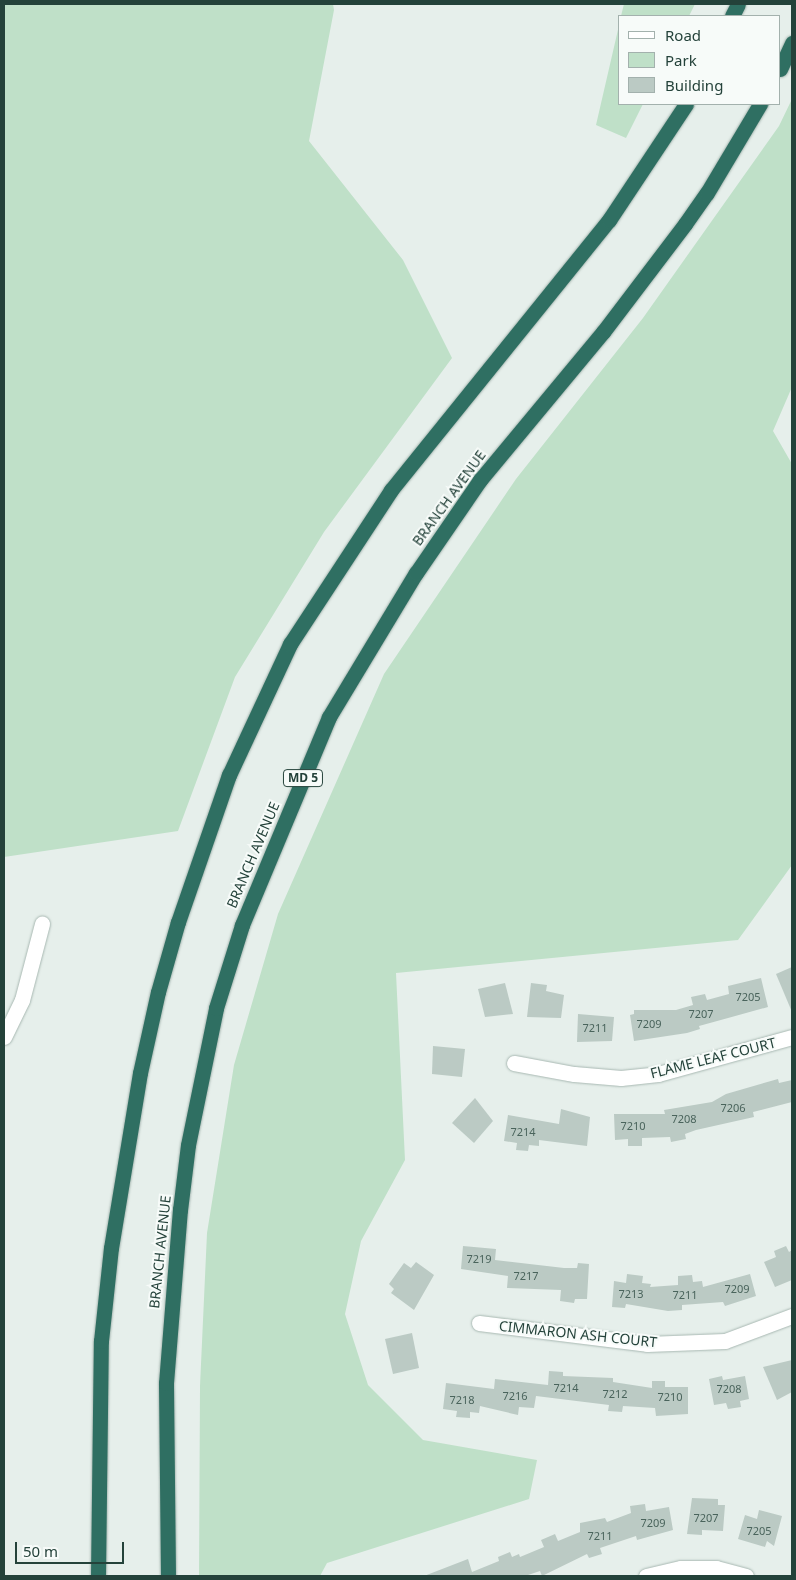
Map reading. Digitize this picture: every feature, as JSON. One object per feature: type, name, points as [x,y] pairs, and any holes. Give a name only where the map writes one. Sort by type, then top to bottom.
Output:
[{"type":"highway","points":[[781,67],[792,43]]},
{"type":"highway","points":[[98,1576],[101,1341],[112,1238],[140,1073],[158,992],[178,922],[229,775],[290,644],[391,490],[608,220],[685,105]]},
{"type":"highway","name":"BRANCH AVENUE","points":[[168,1576],[166,1383],[180,1210],[188,1145],[216,1008],[242,925],[329,717],[416,572],[480,480],[603,332],[685,224],[759,105]]},
{"type":"street","points":[[4,1037],[22,1000],[42,924]]},
{"type":"street","name":"FLAME LEAF COURT","points":[[514,1064],[574,1074],[621,1078],[658,1074],[792,1037]]},
{"type":"street","name":"CIMMARON ASH COURT","points":[[479,1323],[647,1344],[725,1341],[792,1316]]},
{"type":"street","points":[[646,1576],[681,1568],[716,1568],[746,1576]]},
{"type":"green space","points":[[4,4],[333,4],[334,10],[309,141],[403,260],[452,358],[324,532],[235,677],[178,831],[4,857]]},
{"type":"green space","points":[[624,4],[695,4],[690,15],[621,15]]},
{"type":"green space","points":[[618,30],[618,105],[642,105],[626,138],[596,125]]},
{"type":"green space","points":[[792,99],[792,387],[773,431],[792,464],[792,865],[738,940],[396,973],[405,1160],[361,1241],[345,1314],[368,1385],[423,1440],[537,1460],[529,1499],[327,1563],[320,1576],[199,1576],[200,1386],[207,1233],[234,1065],[278,914],[384,674],[516,479],[643,318],[779,126]]},
{"type":"building","points":[[792,967],[792,1012],[776,974]]},
{"type":"building","points":[[761,978],[768,1007],[699,1026],[700,1029],[687,1033],[634,1041],[630,1015],[634,1014],[634,1010],[676,1010],[693,1005],[691,997],[705,994],[707,1000],[729,994],[728,986]]},
{"type":"building","points":[[505,983],[513,1014],[485,1017],[478,989]]},
{"type":"building","points":[[531,983],[547,985],[546,991],[564,995],[561,1018],[527,1017]]},
{"type":"building","points":[[578,1014],[614,1017],[612,1041],[577,1042]]},
{"type":"building","points":[[433,1046],[465,1049],[462,1077],[432,1074]]},
{"type":"building","points":[[778,1079],[779,1083],[792,1080],[792,1102],[753,1112],[754,1117],[696,1130],[685,1134],[686,1139],[671,1142],[670,1137],[642,1138],[642,1146],[628,1146],[628,1139],[615,1140],[614,1114],[665,1114],[664,1110],[712,1102],[726,1094]]},
{"type":"building","points":[[475,1098],[493,1121],[474,1143],[452,1123]]},
{"type":"building","points":[[561,1109],[590,1117],[587,1146],[539,1140],[539,1146],[529,1145],[528,1151],[516,1150],[517,1143],[504,1141],[508,1115],[559,1124]]},
{"type":"building","points":[[463,1246],[496,1249],[495,1260],[564,1268],[577,1268],[578,1263],[589,1264],[587,1299],[575,1299],[574,1303],[560,1301],[561,1290],[507,1288],[508,1276],[461,1269]]},
{"type":"building","points":[[786,1246],[789,1252],[792,1250],[792,1280],[775,1287],[764,1262],[776,1257],[774,1251]]},
{"type":"building","points":[[416,1262],[434,1275],[414,1310],[391,1293],[394,1289],[389,1284],[404,1263],[411,1268]]},
{"type":"building","points":[[627,1274],[643,1276],[642,1283],[651,1284],[650,1287],[678,1285],[678,1276],[692,1275],[693,1282],[702,1281],[703,1287],[750,1274],[756,1296],[725,1306],[723,1302],[682,1305],[682,1310],[668,1311],[626,1304],[625,1308],[612,1307],[614,1281],[626,1283]]},
{"type":"building","points":[[412,1333],[419,1368],[393,1374],[385,1339]]},
{"type":"building","points":[[792,1360],[792,1392],[777,1400],[763,1367]]},
{"type":"building","points":[[549,1371],[563,1372],[563,1376],[613,1378],[613,1382],[652,1388],[652,1381],[665,1381],[665,1387],[688,1387],[688,1414],[656,1416],[655,1408],[623,1406],[622,1412],[608,1411],[609,1405],[536,1396],[534,1408],[519,1407],[518,1415],[480,1406],[479,1413],[470,1412],[470,1418],[456,1417],[457,1411],[443,1409],[446,1383],[494,1389],[495,1379],[548,1385]]},
{"type":"building","points":[[722,1376],[723,1380],[745,1376],[749,1399],[740,1401],[741,1407],[728,1409],[726,1403],[714,1405],[709,1379]]},
{"type":"building","points":[[692,1498],[718,1499],[718,1505],[725,1505],[723,1531],[702,1530],[702,1535],[687,1534]]},
{"type":"building","points":[[645,1504],[646,1511],[669,1507],[673,1530],[637,1540],[636,1536],[600,1548],[602,1554],[589,1558],[587,1554],[542,1576],[540,1571],[525,1576],[424,1576],[468,1559],[472,1572],[499,1561],[498,1557],[510,1552],[512,1557],[519,1554],[520,1557],[544,1547],[541,1540],[555,1534],[558,1541],[580,1532],[580,1523],[605,1518],[607,1522],[631,1513],[630,1506]]},
{"type":"building","points":[[759,1510],[782,1516],[774,1546],[767,1541],[765,1547],[738,1539],[745,1515],[757,1519]]}]
